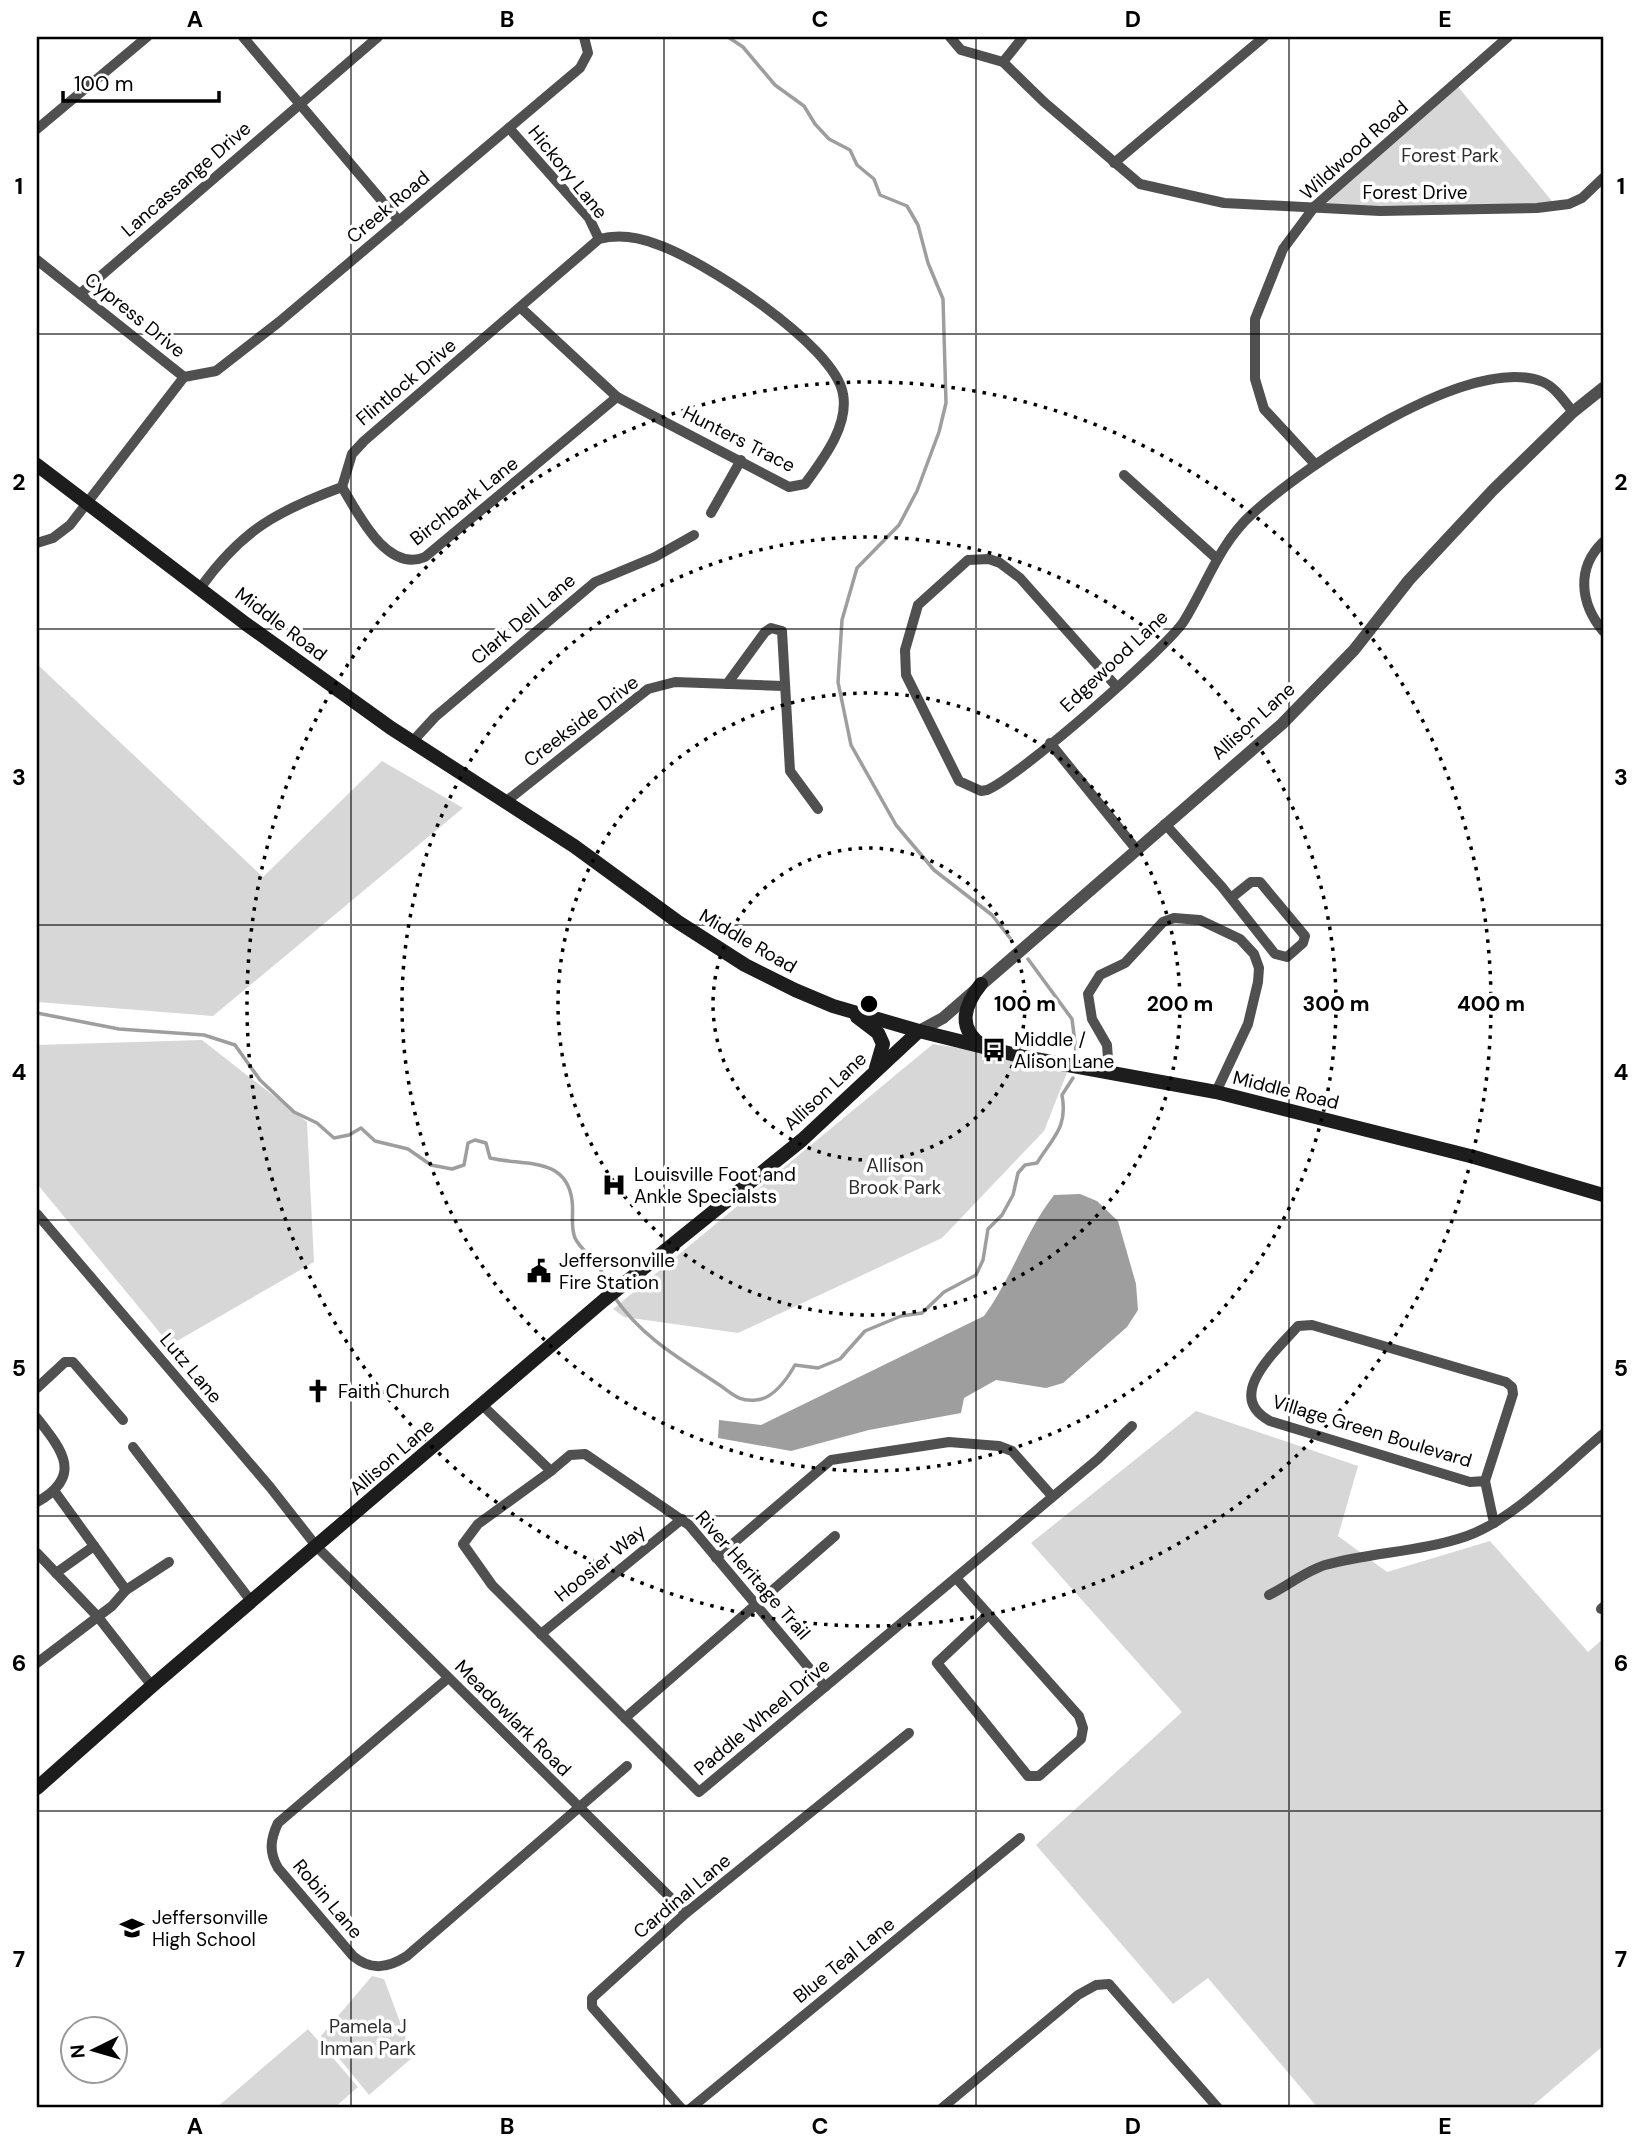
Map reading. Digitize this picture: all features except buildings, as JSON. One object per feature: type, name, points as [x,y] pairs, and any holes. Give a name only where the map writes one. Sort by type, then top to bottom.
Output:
[{"type":"main road","name":"Middle Road","points":[[37,465],[201,587],[246,624],[412,742],[574,846],[678,922],[745,965],[795,990],[847,1010],[919,1031],[1108,1073],[1216,1092],[1474,1157],[1603,1195]]},
{"type":"main road","points":[[981,984],[969,999],[964,1012],[967,1028],[978,1043],[990,1048]]},
{"type":"main road","points":[[847,1010],[868,1023],[883,1044],[874,1072]]},
{"type":"main road","name":"Allison Lane","points":[[37,1788],[152,1686],[604,1300],[802,1140],[919,1031]]},
{"type":"street","points":[[37,129],[147,37]]},
{"type":"street","points":[[243,37],[399,221]]},
{"type":"street","name":"Lancassange Drive","points":[[81,293],[378,37]]},
{"type":"street","name":"Creek Road","points":[[184,377],[216,371],[509,128],[579,68],[588,53],[583,37]]},
{"type":"street","points":[[950,37],[961,50],[1003,62],[1023,37]]},
{"type":"street","points":[[1114,163],[1264,37]]},
{"type":"street","name":"Wildwood Road","points":[[1314,463],[1264,409],[1255,379],[1255,319],[1283,248],[1315,206],[1508,37]]},
{"type":"street","name":"Forest Drive","points":[[1003,62],[1044,102],[1140,184],[1224,203],[1380,211],[1556,206],[1582,198],[1603,178]]},
{"type":"street","name":"Hickory Lane","points":[[509,128],[589,218],[599,239]]},
{"type":"street","name":"Hunters Trace","points":[[521,308],[617,397],[789,487],[805,484],[844,419],[843,391],[829,367],[788,323],[726,281],[658,244],[631,237],[611,236],[599,239]]},
{"type":"street","name":"Flintlock Drive","points":[[342,488],[352,454],[364,441],[599,239]]},
{"type":"street","name":"Cypress Drive","points":[[37,260],[184,377],[69,525],[53,538],[37,543]]},
{"type":"street","points":[[1314,463],[1398,413],[1469,385],[1494,379],[1530,378],[1546,383],[1573,412]]},
{"type":"street","name":"Allison Lane","points":[[919,1031],[943,1018],[1282,724],[1330,676],[1409,580],[1493,490],[1573,412],[1603,388]]},
{"type":"street","name":"Birchbark Lane","points":[[342,488],[368,530],[404,561],[412,563],[425,557],[617,397]]},
{"type":"street","points":[[711,513],[741,460]]},
{"type":"street","name":"Edgewood Lane","points":[[1116,687],[1020,578],[989,559],[968,560],[918,605],[905,650],[904,666],[944,757],[959,782],[981,791],[994,788],[1116,687],[1183,622],[1216,558],[1251,514],[1314,463]]},
{"type":"street","points":[[1124,475],[1216,558]]},
{"type":"street","points":[[201,587],[224,556],[254,530],[298,504],[342,488]]},
{"type":"street","name":"Clark Dell Lane","points":[[412,742],[435,717],[595,582],[673,548],[694,535]]},
{"type":"street","points":[[1603,542],[1594,551],[1584,580],[1593,619],[1603,631]]},
{"type":"street","points":[[727,684],[771,628],[784,634],[783,686],[790,771],[818,809]]},
{"type":"street","name":"Creekside Drive","points":[[504,803],[648,689],[675,682],[783,686]]},
{"type":"street","points":[[1050,743],[1136,849]]},
{"type":"street","points":[[1165,824],[1231,898],[1278,957],[1287,957],[1303,943],[1305,936],[1260,882],[1251,882],[1231,898]]},
{"type":"street","points":[[1108,1073],[1107,1045],[1092,1019],[1088,994],[1100,975],[1125,963],[1163,922],[1187,917],[1240,939],[1254,954],[1259,968],[1248,1024],[1216,1092]]},
{"type":"street","name":"Lutz Lane","points":[[37,1214],[270,1487],[317,1547]]},
{"type":"street","name":"Village Green Boulevard","points":[[1485,1481],[1470,1482],[1270,1420],[1259,1415],[1250,1397],[1253,1380],[1298,1326],[1312,1325],[1507,1382],[1512,1387],[1513,1394],[1485,1481],[1494,1523]]},
{"type":"street","points":[[37,1388],[65,1362],[73,1362],[123,1420]]},
{"type":"street","points":[[482,1405],[551,1471]]},
{"type":"street","points":[[37,1418],[63,1452],[65,1468],[61,1484],[55,1492],[37,1502]]},
{"type":"street","name":"Paddle Wheel Drive","points":[[551,1471],[478,1524],[463,1544],[492,1585],[699,1792],[956,1578],[1132,1426]]},
{"type":"street","points":[[1269,1595],[1322,1566],[1364,1556],[1438,1545],[1494,1523],[1603,1434]]},
{"type":"street","points":[[716,1558],[831,1460],[950,1442],[999,1446],[1012,1451],[1052,1496]]},
{"type":"street","points":[[133,1447],[251,1601]]},
{"type":"street","name":"River Heritage Trail","points":[[551,1471],[570,1455],[586,1454],[682,1519],[824,1687]]},
{"type":"street","points":[[55,1492],[126,1590]]},
{"type":"street","name":"Hoosier Way","points":[[541,1634],[682,1519]]},
{"type":"street","points":[[625,1718],[835,1536]]},
{"type":"street","points":[[56,1573],[94,1546]]},
{"type":"street","name":"Meadowlark Road","points":[[317,1547],[447,1679],[686,1913]]},
{"type":"street","points":[[37,1553],[98,1617],[152,1686]]},
{"type":"street","points":[[37,1663],[98,1617],[126,1590],[169,1562]]},
{"type":"street","points":[[956,1578],[1071,1705],[1083,1728],[1081,1739],[1038,1776],[1028,1776],[937,1663],[988,1615]]},
{"type":"street","name":"Robin Lane","points":[[447,1679],[278,1824],[273,1834],[271,1852],[278,1868],[353,1955],[366,1965],[386,1967],[407,1956],[627,1766]]},
{"type":"street","name":"Cardinal Lane","points":[[681,2108],[591,2002],[595,1994],[686,1913],[909,1733]]},
{"type":"street","name":"Blue Teal Lane","points":[[691,2108],[1020,1838]]},
{"type":"street","points":[[942,2108],[1086,1989],[1109,1984],[1218,2108]]},
{"type":"green space","name":"Forest Park","points":[[1455,83],[1556,206],[1315,206]]},
{"type":"green space","points":[[37,664],[263,877],[382,761],[463,808],[213,1016],[37,1002]]},
{"type":"green space","points":[[202,1040],[307,1122],[314,1262],[170,1345],[38,1185],[37,1045]]},
{"type":"green space","name":"Allison Brook Park","points":[[933,1044],[1070,1065],[1044,1131],[942,1238],[738,1333],[624,1317],[613,1309]]},
{"type":"green space","points":[[1196,1411],[1358,1466],[1338,1536],[1387,1572],[1490,1541],[1588,1652],[1603,1639],[1603,2046],[1530,2108],[1318,2108],[1208,1978],[1173,2004],[1036,1845],[1182,1712],[1031,1543]]},
{"type":"green space","name":"Pamela J Inman Park","points":[[372,1976],[384,1979],[413,2057],[369,2095],[321,2036]]},
{"type":"green space","points":[[308,2029],[358,2087],[334,2108],[216,2108]]},
{"type":"shaded area","points":[[1080,1194],[1097,1201],[1118,1221],[1136,1284],[1138,1310],[1127,1327],[1063,1383],[1046,1388],[996,1380],[964,1398],[961,1413],[869,1430],[791,1451],[718,1438],[719,1420],[761,1425],[984,1316],[1054,1195]]},
{"type":"waterway","points":[[728,37],[743,47],[775,85],[804,106],[815,124],[829,139],[850,150],[857,165],[874,179],[880,195],[907,206],[918,225],[928,263],[943,299],[946,403],[939,432],[917,491],[899,525],[857,568],[842,620],[838,682],[851,745],[896,825],[934,870],[992,915],[1010,938]]},
{"type":"waterway","points":[[1028,959],[1072,1019],[1076,1051]]},
{"type":"waterway","points":[[37,1013],[119,1029],[204,1035],[235,1045],[260,1080],[294,1112],[317,1123],[334,1138],[349,1135],[361,1128],[375,1141],[408,1149],[431,1165],[452,1169],[464,1165],[468,1143],[475,1140],[486,1143],[490,1158],[552,1169],[568,1186],[575,1238],[599,1267],[610,1292]]},
{"type":"waterway","points":[[615,1298],[637,1325],[650,1336],[731,1394],[750,1400],[763,1399],[784,1382],[795,1365],[818,1368],[840,1359],[865,1331],[901,1316],[922,1313],[944,1292],[976,1275],[983,1260],[988,1229],[1002,1215],[1013,1195],[1018,1173],[1025,1165],[1037,1163],[1058,1132],[1063,1116],[1062,1095],[1073,1078]]},
{"type":"place","name":"Middle / Alison Lane","points":[[994,1050]]},
{"type":"place","name":"Louisville Foot and Ankle Specialsts","points":[[614,1185]]},
{"type":"place","name":"Jeffersonville Fire Station","points":[[539,1271]]},
{"type":"place","name":"Faith Church","points":[[318,1391]]},
{"type":"place","name":"Jeffersonville High School","points":[[132,1928]]}]
